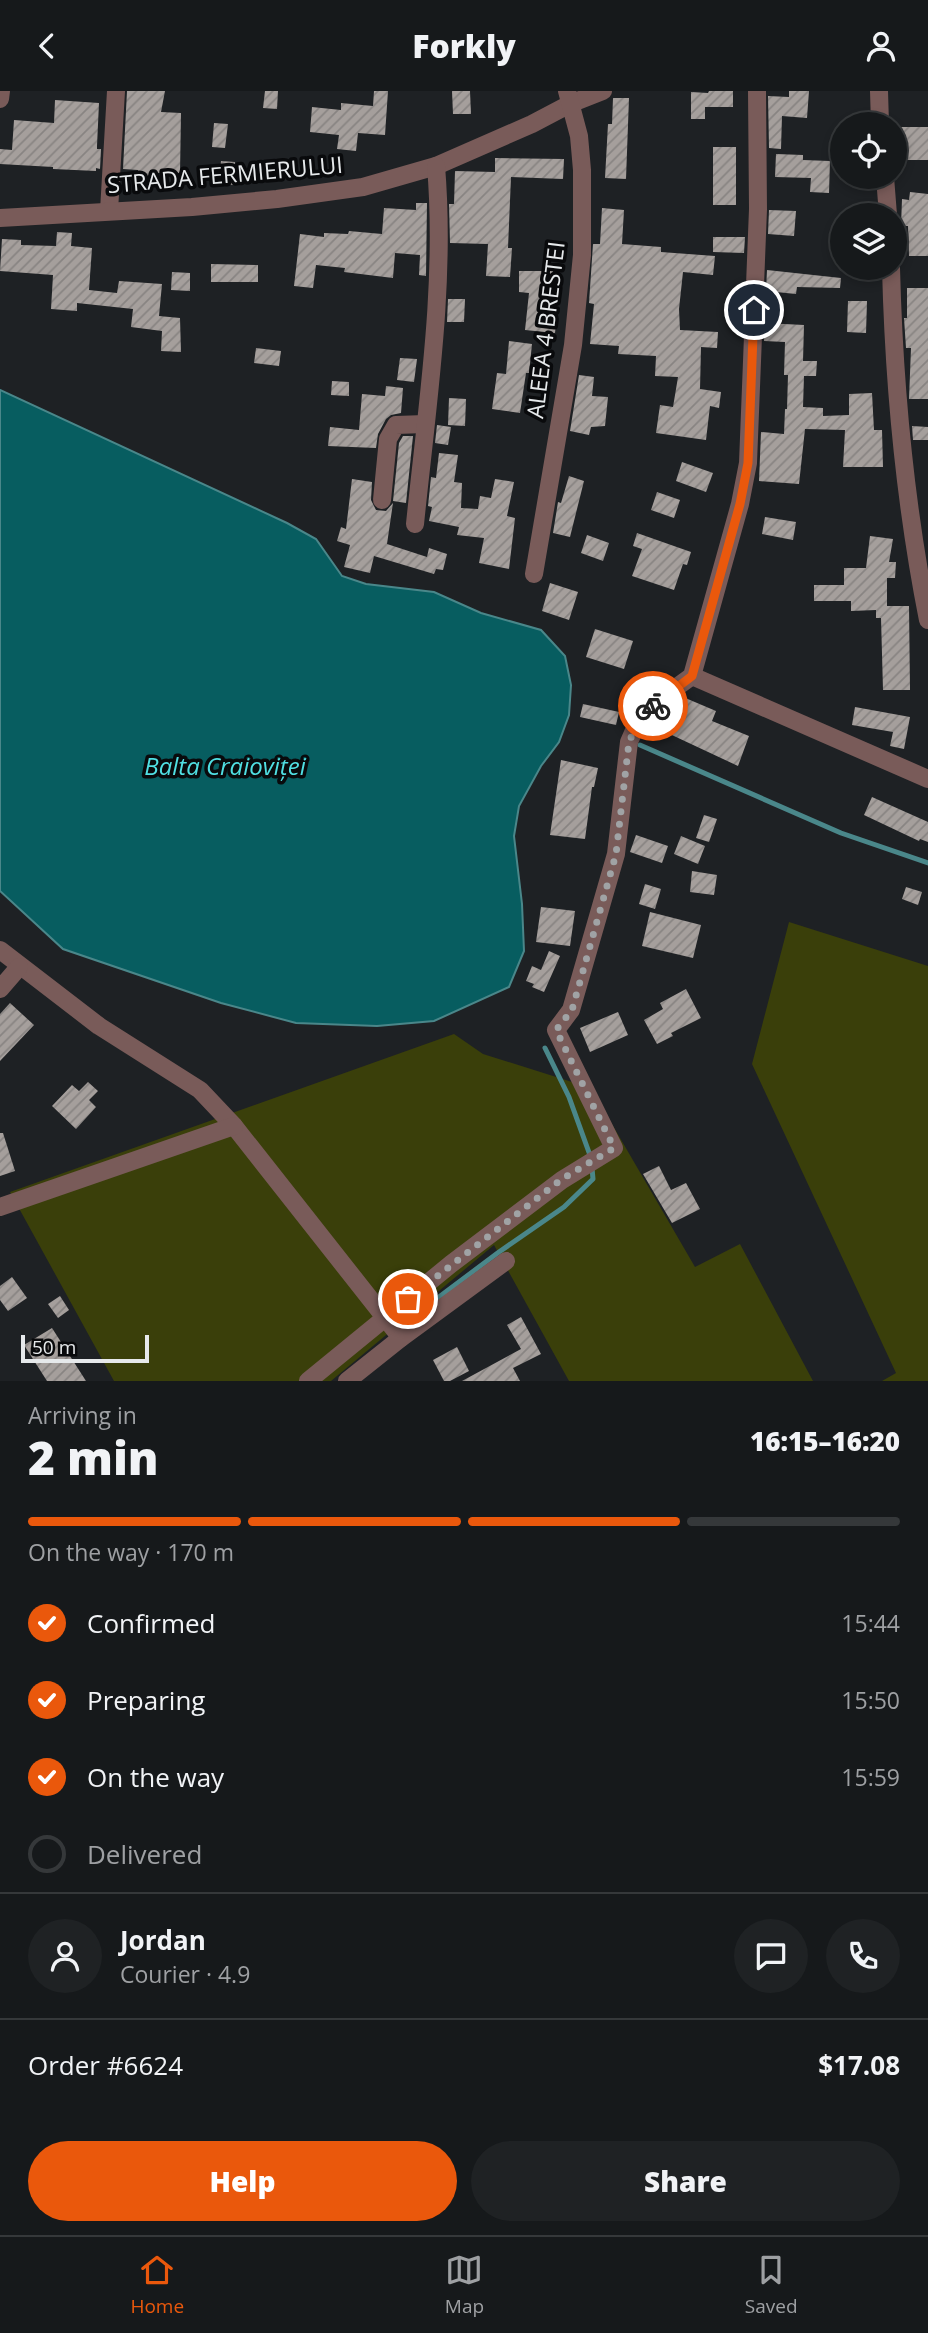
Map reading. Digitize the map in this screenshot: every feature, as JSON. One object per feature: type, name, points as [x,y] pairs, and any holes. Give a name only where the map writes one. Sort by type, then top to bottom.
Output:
[{"type":"street","points":[[0,99],[1,91]]},
{"type":"street","points":[[109,211],[116,91]]},
{"type":"street","name":"STRADA FERMIERULUI","points":[[0,218],[277,199],[363,187],[436,166],[532,124],[569,97],[603,91]]},
{"type":"street","points":[[308,1381],[386,1316],[562,1179],[614,1148],[556,1030],[572,1010],[616,854],[629,742],[639,719],[659,699],[692,676],[740,504],[748,463],[758,209],[757,91]]},
{"type":"street","points":[[879,91],[880,112]]},
{"type":"street","name":"ALEEA 4 BRESTEI","points":[[534,574],[573,345],[582,255],[582,170],[579,136],[569,97]]},
{"type":"street","points":[[415,524],[439,249],[436,166]]},
{"type":"street","points":[[892,280],[904,468],[917,564],[928,620]]},
{"type":"street","points":[[382,500],[388,439],[396,425],[425,424]]},
{"type":"street","points":[[692,676],[928,779]]},
{"type":"street","points":[[0,950],[99,1026],[200,1090],[234,1126],[401,1338]]},
{"type":"street","points":[[0,989],[19,967]]},
{"type":"street","points":[[0,1207],[234,1126]]},
{"type":"street","points":[[335,1361],[347,1380],[506,1262]]},
{"type":"green space","points":[[789,922],[928,966],[928,1381],[882,1381],[896,1373],[752,1064]]},
{"type":"green space","points":[[454,1034],[483,1054],[591,1088],[695,1267],[740,1244],[813,1381],[569,1381],[494,1245],[331,1381],[114,1381],[10,1192]]},
{"type":"water","name":"Balta Craioviței","points":[[0,390],[287,523],[316,539],[342,576],[366,584],[434,592],[481,613],[541,630],[565,656],[571,685],[569,715],[559,742],[541,766],[519,806],[514,836],[524,951],[509,987],[434,1021],[377,1026],[296,1023],[221,1003],[63,949],[0,891]]},
{"type":"building","points":[[127,91],[165,91],[161,112],[181,113],[180,173],[157,173],[157,177],[138,176],[138,170],[123,169]]},
{"type":"building","points":[[265,91],[278,91],[277,109],[263,108]]},
{"type":"building","points":[[374,91],[388,91],[385,135],[358,133],[356,151],[337,149],[339,135],[310,132],[312,107],[341,110],[341,103],[373,106]]},
{"type":"building","points":[[452,91],[470,91],[471,114],[453,114]]},
{"type":"building","points":[[733,91],[733,107],[705,107],[705,119],[691,119],[691,92]]},
{"type":"building","points":[[789,91],[809,91],[807,118],[782,116],[781,149],[769,148],[768,96],[789,97]]},
{"type":"building","points":[[613,98],[629,98],[626,179],[605,178],[608,124],[612,124]]},
{"type":"building","points":[[55,100],[99,103],[97,149],[101,149],[100,169],[53,169],[0,164],[0,149],[12,150],[14,120],[54,123]]},
{"type":"building","points":[[214,123],[228,124],[225,148],[212,147]]},
{"type":"building","points":[[907,127],[928,127],[928,160],[907,160]]},
{"type":"building","points":[[713,147],[736,147],[736,205],[713,205]]},
{"type":"building","points":[[776,154],[803,155],[803,160],[830,161],[829,193],[810,192],[811,178],[775,177]]},
{"type":"building","points":[[495,158],[564,159],[563,179],[511,177],[508,248],[512,248],[510,277],[486,276],[488,244],[450,243],[449,204],[454,204],[455,171],[495,172]]},
{"type":"building","points":[[221,161],[235,162],[233,185],[218,184]]},
{"type":"building","points":[[910,192],[928,194],[928,256],[909,256],[907,203],[902,203],[902,199],[909,200]]},
{"type":"building","points":[[416,203],[427,203],[426,276],[419,275],[420,255],[395,253],[393,278],[344,272],[345,268],[316,265],[313,288],[294,286],[300,234],[324,237],[324,233],[348,234],[349,231],[382,234],[384,208],[416,210]]},
{"type":"building","points":[[602,208],[624,210],[622,244],[661,247],[661,252],[715,256],[713,275],[683,272],[679,309],[680,330],[718,332],[717,348],[701,347],[700,389],[721,392],[719,408],[710,406],[706,440],[656,433],[660,405],[673,407],[678,377],[655,376],[656,356],[618,354],[619,346],[590,344],[594,304],[589,303],[593,244],[600,244]]},
{"type":"building","points":[[769,210],[796,211],[794,236],[768,234]]},
{"type":"building","points":[[57,232],[72,233],[71,246],[92,248],[89,290],[117,293],[119,281],[162,284],[159,316],[180,318],[181,352],[161,351],[162,331],[131,327],[133,309],[77,303],[77,311],[51,309],[53,275],[0,271],[2,239],[21,240],[21,245],[56,246]]},
{"type":"building","points":[[713,237],[745,237],[744,253],[713,252]]},
{"type":"building","points":[[211,264],[258,265],[258,282],[211,282]]},
{"type":"building","points":[[767,270],[841,280],[840,288],[797,287],[796,294],[766,291]]},
{"type":"building","points":[[519,271],[553,271],[552,313],[557,314],[555,333],[525,330],[529,293],[519,292]]},
{"type":"building","points":[[172,272],[190,273],[190,291],[171,290]]},
{"type":"building","points":[[907,288],[928,288],[928,399],[909,399],[911,348],[906,348],[904,318],[907,318]]},
{"type":"building","points":[[448,299],[465,299],[464,322],[447,322]]},
{"type":"building","points":[[848,301],[867,301],[866,333],[847,332]]},
{"type":"building","points":[[765,323],[804,325],[803,361],[817,361],[816,376],[804,376],[803,407],[823,408],[823,416],[849,415],[849,394],[872,393],[874,430],[882,430],[883,467],[843,467],[845,430],[805,429],[799,484],[759,481],[761,432],[784,434],[787,409],[785,342],[764,341]]},
{"type":"building","points":[[509,341],[532,344],[520,413],[492,409],[497,373],[506,374]]},
{"type":"building","points":[[256,348],[281,351],[279,366],[254,363]]},
{"type":"building","points":[[400,358],[417,359],[414,382],[397,380]]},
{"type":"building","points":[[579,375],[594,377],[592,396],[608,397],[605,426],[591,427],[589,435],[570,431]]},
{"type":"building","points":[[332,381],[349,382],[349,396],[331,395]]},
{"type":"building","points":[[386,386],[403,388],[401,413],[386,419],[378,434],[376,448],[328,446],[330,427],[359,430],[362,394],[385,396]]},
{"type":"building","points":[[449,398],[466,399],[465,426],[448,425]]},
{"type":"building","points":[[437,425],[451,427],[448,445],[435,443]]},
{"type":"building","points":[[912,426],[928,427],[928,440],[913,440]]},
{"type":"building","points":[[403,436],[413,436],[406,503],[393,501],[399,443]]},
{"type":"building","points":[[439,453],[458,455],[454,482],[462,483],[461,508],[478,509],[480,496],[491,498],[495,479],[514,482],[507,516],[515,518],[509,569],[479,563],[484,538],[457,535],[459,527],[429,521],[432,507],[428,506],[431,477],[436,478]]},
{"type":"building","points":[[682,462],[713,473],[706,492],[676,481]]},
{"type":"building","points":[[569,476],[584,481],[570,537],[553,533],[558,502],[561,503]]},
{"type":"building","points":[[352,479],[372,482],[371,500],[376,510],[386,511],[393,503],[387,544],[427,557],[429,548],[447,554],[443,570],[436,569],[434,574],[374,556],[370,573],[344,567],[350,545],[337,541],[341,527],[346,529]]},
{"type":"building","points":[[657,492],[680,500],[674,518],[651,510]]},
{"type":"building","points":[[765,517],[796,522],[793,540],[762,534]]},
{"type":"building","points":[[637,533],[691,552],[687,565],[683,564],[674,590],[632,576],[642,549],[633,546]]},
{"type":"building","points":[[587,535],[609,543],[603,561],[581,553]]},
{"type":"building","points":[[870,536],[893,539],[889,562],[896,562],[895,578],[887,578],[887,606],[909,606],[910,690],[883,690],[881,618],[876,618],[876,610],[851,611],[851,601],[814,601],[814,585],[844,585],[844,568],[866,568]]},
{"type":"building","points":[[550,583],[578,592],[569,620],[542,611]]},
{"type":"building","points":[[595,629],[633,641],[624,669],[586,657]]},
{"type":"building","points":[[683,697],[716,711],[712,721],[749,736],[738,766],[659,729],[669,707]]},
{"type":"building","points":[[583,704],[619,712],[616,725],[580,717]]},
{"type":"building","points":[[855,707],[910,717],[904,749],[890,746],[893,732],[852,725]]},
{"type":"building","points":[[561,760],[598,768],[592,787],[585,839],[550,835]]},
{"type":"building","points":[[872,797],[928,822],[928,842],[919,841],[864,815]]},
{"type":"building","points":[[704,815],[717,819],[709,842],[696,838]]},
{"type":"building","points":[[636,835],[668,846],[662,863],[630,852]]},
{"type":"building","points":[[681,836],[705,846],[698,864],[674,854]]},
{"type":"building","points":[[692,871],[717,875],[714,895],[690,892]]},
{"type":"building","points":[[645,884],[661,889],[655,909],[639,904]]},
{"type":"building","points":[[906,887],[922,892],[918,905],[902,899]]},
{"type":"building","points":[[541,907],[575,911],[570,946],[536,942]]},
{"type":"building","points":[[650,912],[701,925],[693,958],[642,946]]},
{"type":"building","points":[[549,951],[560,956],[544,992],[526,981],[532,966],[541,970]]},
{"type":"building","points":[[686,989],[701,1018],[671,1033],[673,1036],[657,1044],[644,1020],[663,1009],[660,1003]]},
{"type":"building","points":[[10,1003],[34,1025],[0,1061],[0,1014]]},
{"type":"building","points":[[618,1012],[628,1035],[590,1052],[580,1028]]},
{"type":"building","points":[[88,1082],[98,1091],[89,1100],[96,1107],[76,1129],[52,1106],[72,1085],[79,1091]]},
{"type":"building","points":[[0,1133],[3,1133],[15,1171],[0,1176]]},
{"type":"building","points":[[659,1166],[671,1190],[686,1183],[700,1209],[672,1223],[643,1174]]},
{"type":"building","points":[[12,1277],[27,1298],[8,1311],[0,1300],[0,1286]]},
{"type":"building","points":[[60,1296],[69,1310],[58,1318],[48,1304]]},
{"type":"building","points":[[521,1317],[541,1354],[513,1368],[520,1381],[462,1381],[521,1349],[507,1325]]},
{"type":"building","points":[[52,1328],[86,1381],[47,1381],[24,1345]]},
{"type":"building","points":[[457,1347],[469,1371],[450,1381],[444,1381],[433,1360]]},
{"type":"waterway","points":[[640,745],[841,833],[928,863]]},
{"type":"waterway","points":[[545,1048],[569,1097],[591,1158]]},
{"type":"waterway","points":[[407,1321],[564,1207],[593,1179],[592,1168]]},
{"type":"way so far","points":[[408,1299],[562,1179],[614,1148],[556,1030],[572,1010],[616,854],[629,742],[639,719],[653,706]]},
{"type":"route","points":[[653,706],[692,676],[731,540],[748,463],[754,310]]}]
